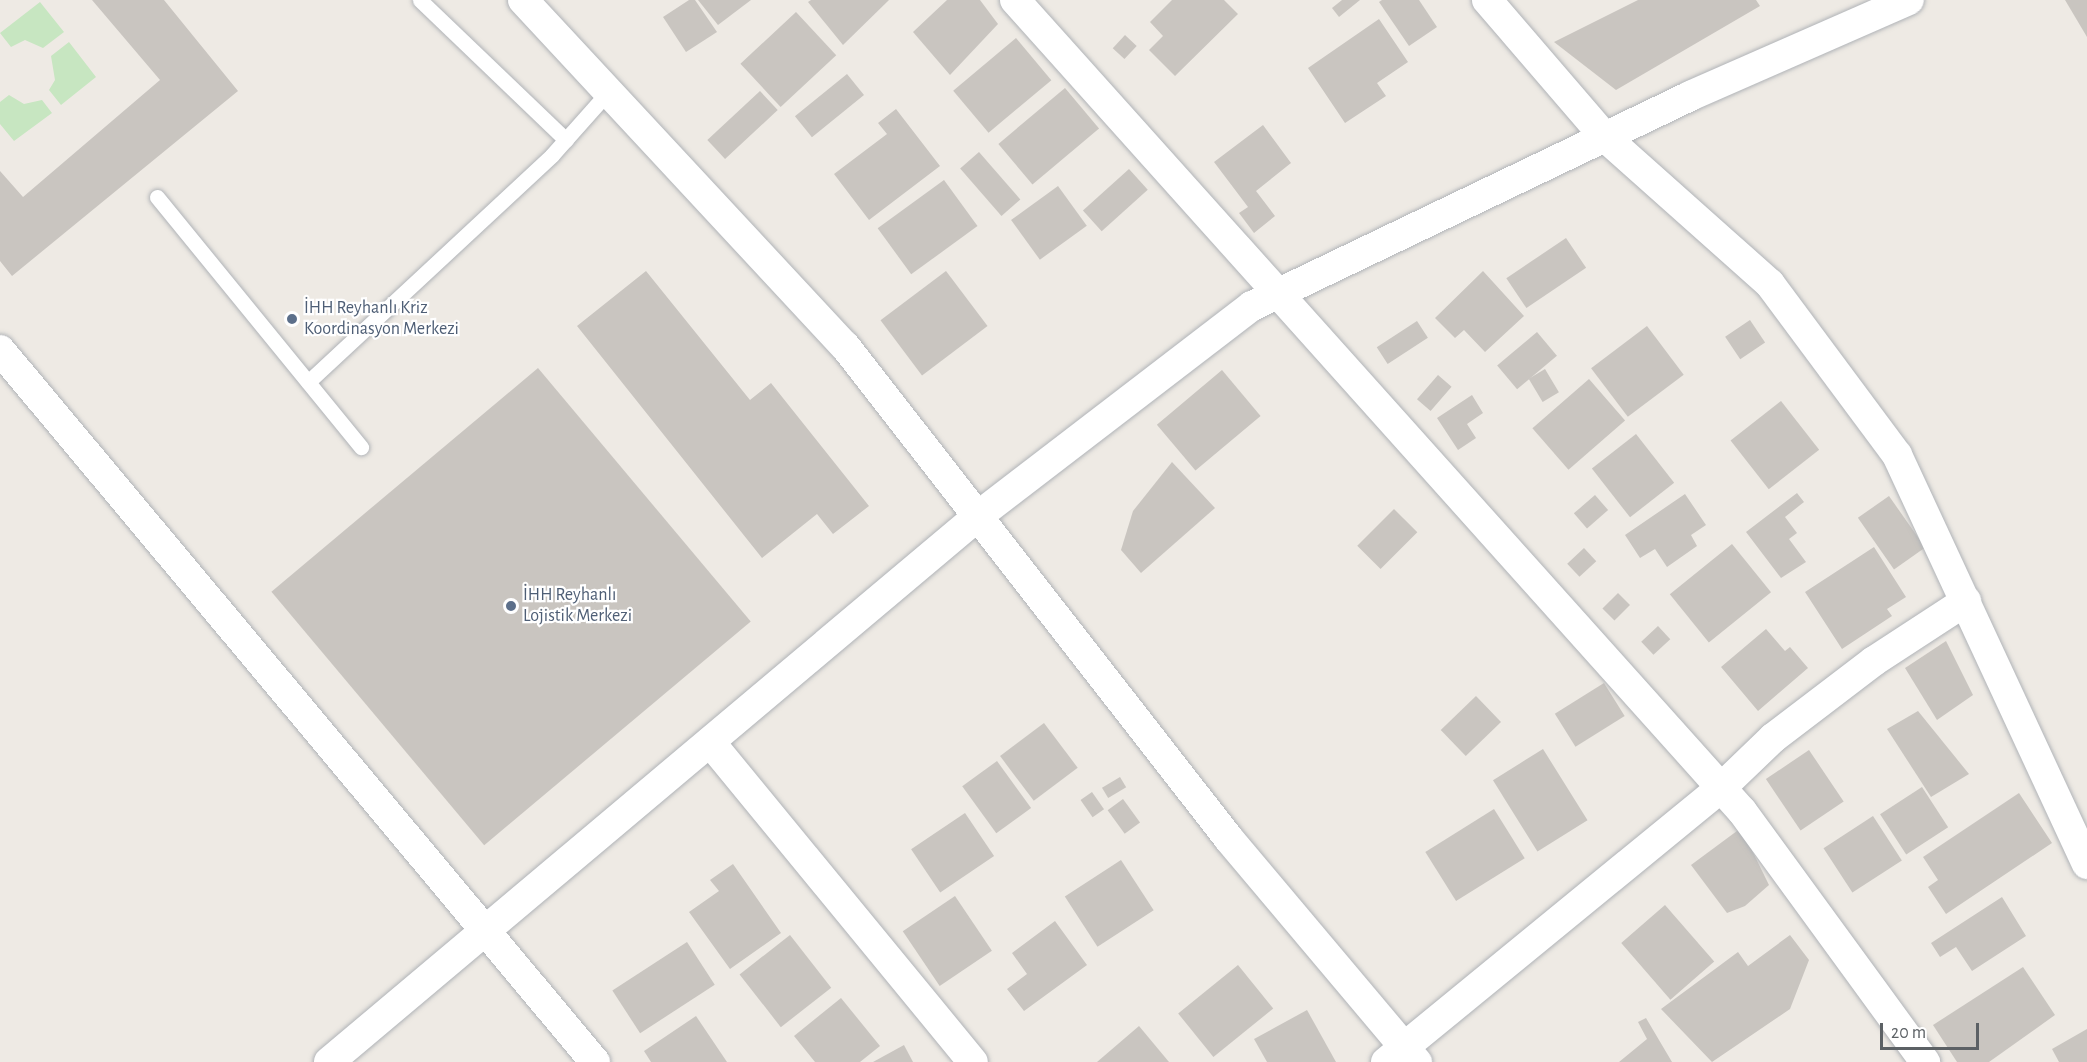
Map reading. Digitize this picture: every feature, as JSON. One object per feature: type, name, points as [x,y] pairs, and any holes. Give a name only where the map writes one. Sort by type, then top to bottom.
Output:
[{"type":"street","points":[[523,0],[845,346],[1402,1057],[1721,788],[1782,731],[1874,661],[1966,602]]},
{"type":"street","points":[[1015,0],[1276,295],[1721,788],[1925,1062]]},
{"type":"street","points":[[1486,0],[1605,137],[1770,284],[1898,455],[2087,864]]},
{"type":"street","points":[[329,1062],[978,516],[1140,388],[1252,306],[1605,137],[1909,0]]},
{"type":"street","points":[[0,350],[595,1062]]},
{"type":"street","points":[[710,742],[973,1062]]},
{"type":"lane","points":[[420,0],[566,140]]},
{"type":"lane","points":[[308,382],[566,140],[608,92]]},
{"type":"lane","points":[[156,197],[361,447]]},
{"type":"green space","points":[[40,2],[64,32],[43,48],[25,40],[11,47],[0,33]]},
{"type":"green space","points":[[69,42],[96,77],[61,105],[49,90],[55,80],[51,56]]},
{"type":"green space","points":[[9,95],[24,104],[42,100],[52,113],[14,141],[0,124],[0,102]]},
{"type":"building","points":[[92,0],[164,0],[238,91],[12,276],[0,261],[0,171],[23,197],[160,80]]},
{"type":"building","points":[[689,0],[695,0],[717,32],[686,52],[663,17]]},
{"type":"building","points":[[698,0],[751,0],[718,25]]},
{"type":"building","points":[[811,0],[889,0],[843,45],[808,2]]},
{"type":"building","points":[[947,0],[980,0],[998,24],[950,75],[913,32]]},
{"type":"building","points":[[1172,0],[1224,0],[1238,14],[1175,76],[1149,50],[1163,36],[1150,22]]},
{"type":"building","points":[[1342,0],[1360,0],[1339,17],[1332,8]]},
{"type":"building","points":[[1382,0],[1419,0],[1437,27],[1409,46],[1379,2]]},
{"type":"building","points":[[1638,0],[1756,0],[1760,6],[1616,90],[1554,42]]},
{"type":"building","points":[[2065,0],[2087,0],[2087,37]]},
{"type":"building","points":[[796,12],[836,55],[781,107],[740,64]]},
{"type":"building","points":[[1379,19],[1408,62],[1377,83],[1386,96],[1345,123],[1308,68]]},
{"type":"building","points":[[1125,35],[1137,46],[1124,59],[1113,48]]},
{"type":"building","points":[[1016,38],[1051,80],[989,133],[953,91]]},
{"type":"building","points":[[847,74],[864,95],[812,137],[795,116]]},
{"type":"building","points":[[1065,88],[1099,129],[1032,185],[998,144]]},
{"type":"building","points":[[760,91],[778,110],[725,159],[707,140]]},
{"type":"building","points":[[896,109],[940,166],[869,220],[834,174],[887,134],[878,123]]},
{"type":"building","points":[[1263,125],[1291,163],[1256,191],[1275,216],[1254,233],[1239,213],[1248,207],[1214,162]]},
{"type":"building","points":[[979,152],[1020,200],[1001,216],[960,168]]},
{"type":"building","points":[[1129,169],[1148,190],[1102,231],[1083,210]]},
{"type":"building","points":[[944,180],[978,226],[911,274],[878,228]]},
{"type":"building","points":[[1058,186],[1087,226],[1040,260],[1011,220]]},
{"type":"building","points":[[1566,238],[1586,268],[1526,308],[1506,278]]},
{"type":"building","points":[[646,271],[750,400],[771,383],[869,506],[833,534],[817,514],[762,558],[577,326]]},
{"type":"building","points":[[946,271],[988,326],[922,375],[881,320]]},
{"type":"building","points":[[1483,271],[1524,316],[1485,352],[1464,330],[1455,338],[1435,318]]},
{"type":"building","points":[[1750,320],[1765,342],[1740,359],[1725,337]]},
{"type":"building","points":[[1417,321],[1428,338],[1388,364],[1377,347]]},
{"type":"building","points":[[1647,326],[1684,375],[1628,417],[1591,368]]},
{"type":"building","points":[[1537,332],[1557,356],[1517,389],[1497,365]]},
{"type":"building","name":"İHH Reyhanlı Lojistik Merkezi","points":[[538,368],[751,622],[484,845],[271,592]]},
{"type":"building","points":[[1545,369],[1559,392],[1543,402],[1529,379]]},
{"type":"building","points":[[1222,370],[1261,416],[1195,471],[1157,425]]},
{"type":"building","points":[[1438,375],[1452,387],[1431,411],[1417,399]]},
{"type":"building","points":[[1589,379],[1625,421],[1568,470],[1532,428]]},
{"type":"building","points":[[1472,395],[1483,413],[1467,424],[1476,438],[1458,450],[1437,418]]},
{"type":"building","points":[[1781,401],[1819,450],[1769,489],[1731,440]]},
{"type":"building","points":[[1636,434],[1674,483],[1630,517],[1592,468]]},
{"type":"building","points":[[1172,462],[1215,508],[1141,573],[1121,550],[1133,511]]},
{"type":"building","points":[[1797,493],[1804,502],[1785,517],[1797,533],[1789,539],[1806,562],[1781,578],[1746,532]]},
{"type":"building","points":[[1685,494],[1706,525],[1691,535],[1697,546],[1667,567],[1655,549],[1640,558],[1625,535]]},
{"type":"building","points":[[1595,495],[1608,510],[1587,528],[1574,513]]},
{"type":"building","points":[[1889,496],[1925,548],[1894,569],[1858,518]]},
{"type":"building","points":[[1394,509],[1417,532],[1381,569],[1357,546]]},
{"type":"building","points":[[1732,544],[1771,592],[1709,643],[1670,594]]},
{"type":"building","points":[[1874,547],[1906,597],[1887,609],[1892,616],[1842,649],[1805,592]]},
{"type":"building","points":[[1584,548],[1596,561],[1579,577],[1567,564]]},
{"type":"building","points":[[1618,593],[1630,605],[1614,621],[1602,609]]},
{"type":"building","points":[[1658,626],[1670,639],[1653,655],[1641,642]]},
{"type":"building","points":[[1766,629],[1785,651],[1790,647],[1808,668],[1758,711],[1721,667]]},
{"type":"building","points":[[1946,641],[1973,695],[1937,720],[1905,668]]},
{"type":"building","points":[[1604,683],[1625,716],[1575,747],[1555,714]]},
{"type":"building","points":[[1476,696],[1501,722],[1466,756],[1441,730]]},
{"type":"building","points":[[1918,711],[1969,774],[1931,797],[1887,729]]},
{"type":"building","points":[[1044,723],[1078,768],[1034,801],[1000,756]]},
{"type":"building","points":[[1543,749],[1588,820],[1537,852],[1493,780]]},
{"type":"building","points":[[1809,750],[1844,801],[1801,830],[1766,779]]},
{"type":"building","points":[[997,761],[1031,808],[996,833],[962,786]]},
{"type":"building","points":[[1120,777],[1126,787],[1108,798],[1102,788]]},
{"type":"building","points":[[1922,787],[1948,827],[1906,854],[1880,814]]},
{"type":"building","points":[[1092,792],[1104,809],[1093,817],[1081,800]]},
{"type":"building","points":[[2019,793],[2052,843],[1946,914],[1928,887],[1938,880],[1923,857]]},
{"type":"building","points":[[1123,799],[1140,822],[1125,834],[1108,810]]},
{"type":"building","points":[[1494,809],[1525,858],[1456,901],[1425,852]]},
{"type":"building","points":[[965,813],[994,856],[940,892],[911,849]]},
{"type":"building","points":[[1873,816],[1902,860],[1852,893],[1824,848]]},
{"type":"building","points":[[1741,828],[1769,885],[1745,906],[1727,913],[1691,865]]},
{"type":"building","points":[[1121,860],[1154,910],[1097,947],[1065,896]]},
{"type":"building","points":[[733,864],[781,933],[730,969],[689,912],[719,891],[710,880]]},
{"type":"building","points":[[955,896],[992,951],[940,986],[903,931]]},
{"type":"building","points":[[2002,897],[2026,936],[1972,971],[1956,947],[1940,957],[1931,943]]},
{"type":"building","points":[[1665,905],[1714,962],[1670,1000],[1621,943]]},
{"type":"building","points":[[1055,921],[1087,965],[1024,1011],[1007,989],[1027,974],[1012,953]]},
{"type":"building","points":[[790,935],[831,988],[781,1027],[740,974]]},
{"type":"building","points":[[1790,935],[1809,960],[1790,1009],[1712,1062],[1661,1009],[1738,952],[1748,966]]},
{"type":"building","points":[[687,942],[715,985],[640,1033],[612,990]]},
{"type":"building","points":[[1238,965],[1273,1009],[1213,1057],[1178,1013]]},
{"type":"building","points":[[2023,967],[2055,1015],[1989,1062],[1957,1062],[1933,1025]]},
{"type":"building","points":[[841,998],[880,1046],[860,1062],[815,1062],[794,1036]]},
{"type":"building","points":[[1307,1010],[1336,1062],[1267,1062],[1254,1039]]},
{"type":"building","points":[[696,1016],[727,1062],[651,1062],[644,1051]]},
{"type":"building","points":[[1646,1018],[1672,1062],[1619,1062],[1647,1039],[1638,1022]]},
{"type":"building","points":[[1139,1026],[1169,1062],[1097,1062]]},
{"type":"building","points":[[2087,1029],[2087,1062],[2059,1062],[2052,1049]]},
{"type":"building","points":[[904,1045],[913,1062],[873,1062]]},
{"type":"place","name":"İHH Reyhanlı Kriz Koordinasyon Merkezi","points":[[292,319]]},
{"type":"place","name":"İHH Reyhanlı Lojistik Merkezi","points":[[511,606]]}]
